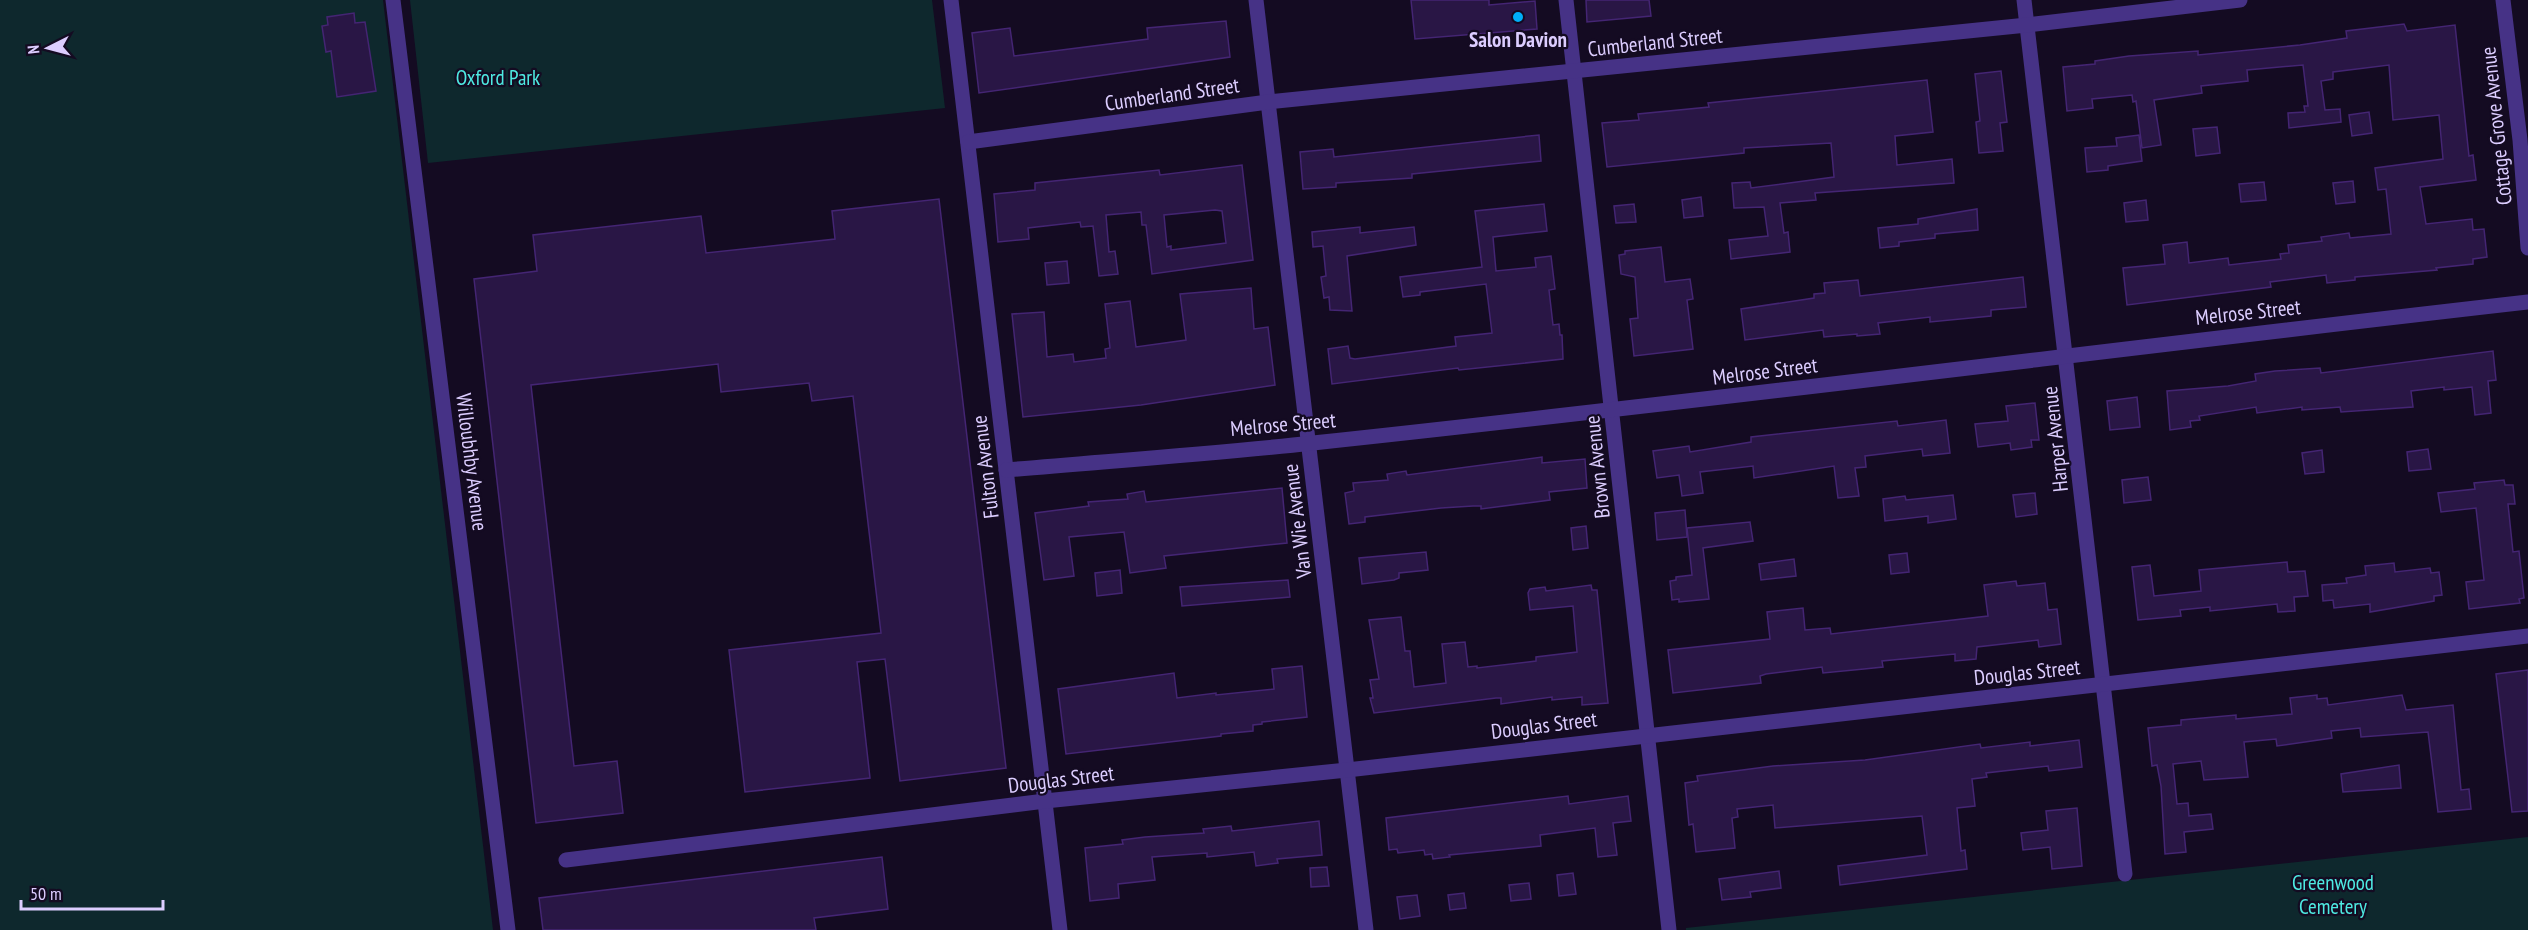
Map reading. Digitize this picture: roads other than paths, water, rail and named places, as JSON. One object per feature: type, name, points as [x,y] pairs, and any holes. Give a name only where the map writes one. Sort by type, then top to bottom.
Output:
[{"type":"street","name":"Willoubhby Avenue","points":[[393,0],[508,930]]},
{"type":"street","name":"Fulton Avenue","points":[[951,0],[1060,930]]},
{"type":"street","name":"Van Wie Avenue","points":[[1256,0],[1366,930]]},
{"type":"street","name":"Brown Avenue","points":[[1566,0],[1613,410],[1645,735],[1669,930]]},
{"type":"street","name":"Harper Avenue","points":[[2024,0],[2125,874]]},
{"type":"street","name":"Cumberland Street","points":[[968,142],[1268,102],[2027,25],[2240,0]]},
{"type":"street","name":"Cottage Grove Avenue","points":[[2504,0],[2520,140],[2528,248]]},
{"type":"street","name":"Melrose Street","points":[[1006,470],[1309,443],[1613,410],[2066,354],[2528,302]]},
{"type":"street","name":"Douglas Street","points":[[566,860],[1045,801],[1347,770],[2528,636]]},
{"type":"place","name":"Salon Davion","points":[[1518,17]]},
{"type":"park label","name":"Oxford Park","points":[[498,77]]},
{"type":"park label","name":"Greenwood Cemetery","points":[[2333,894]]}]
